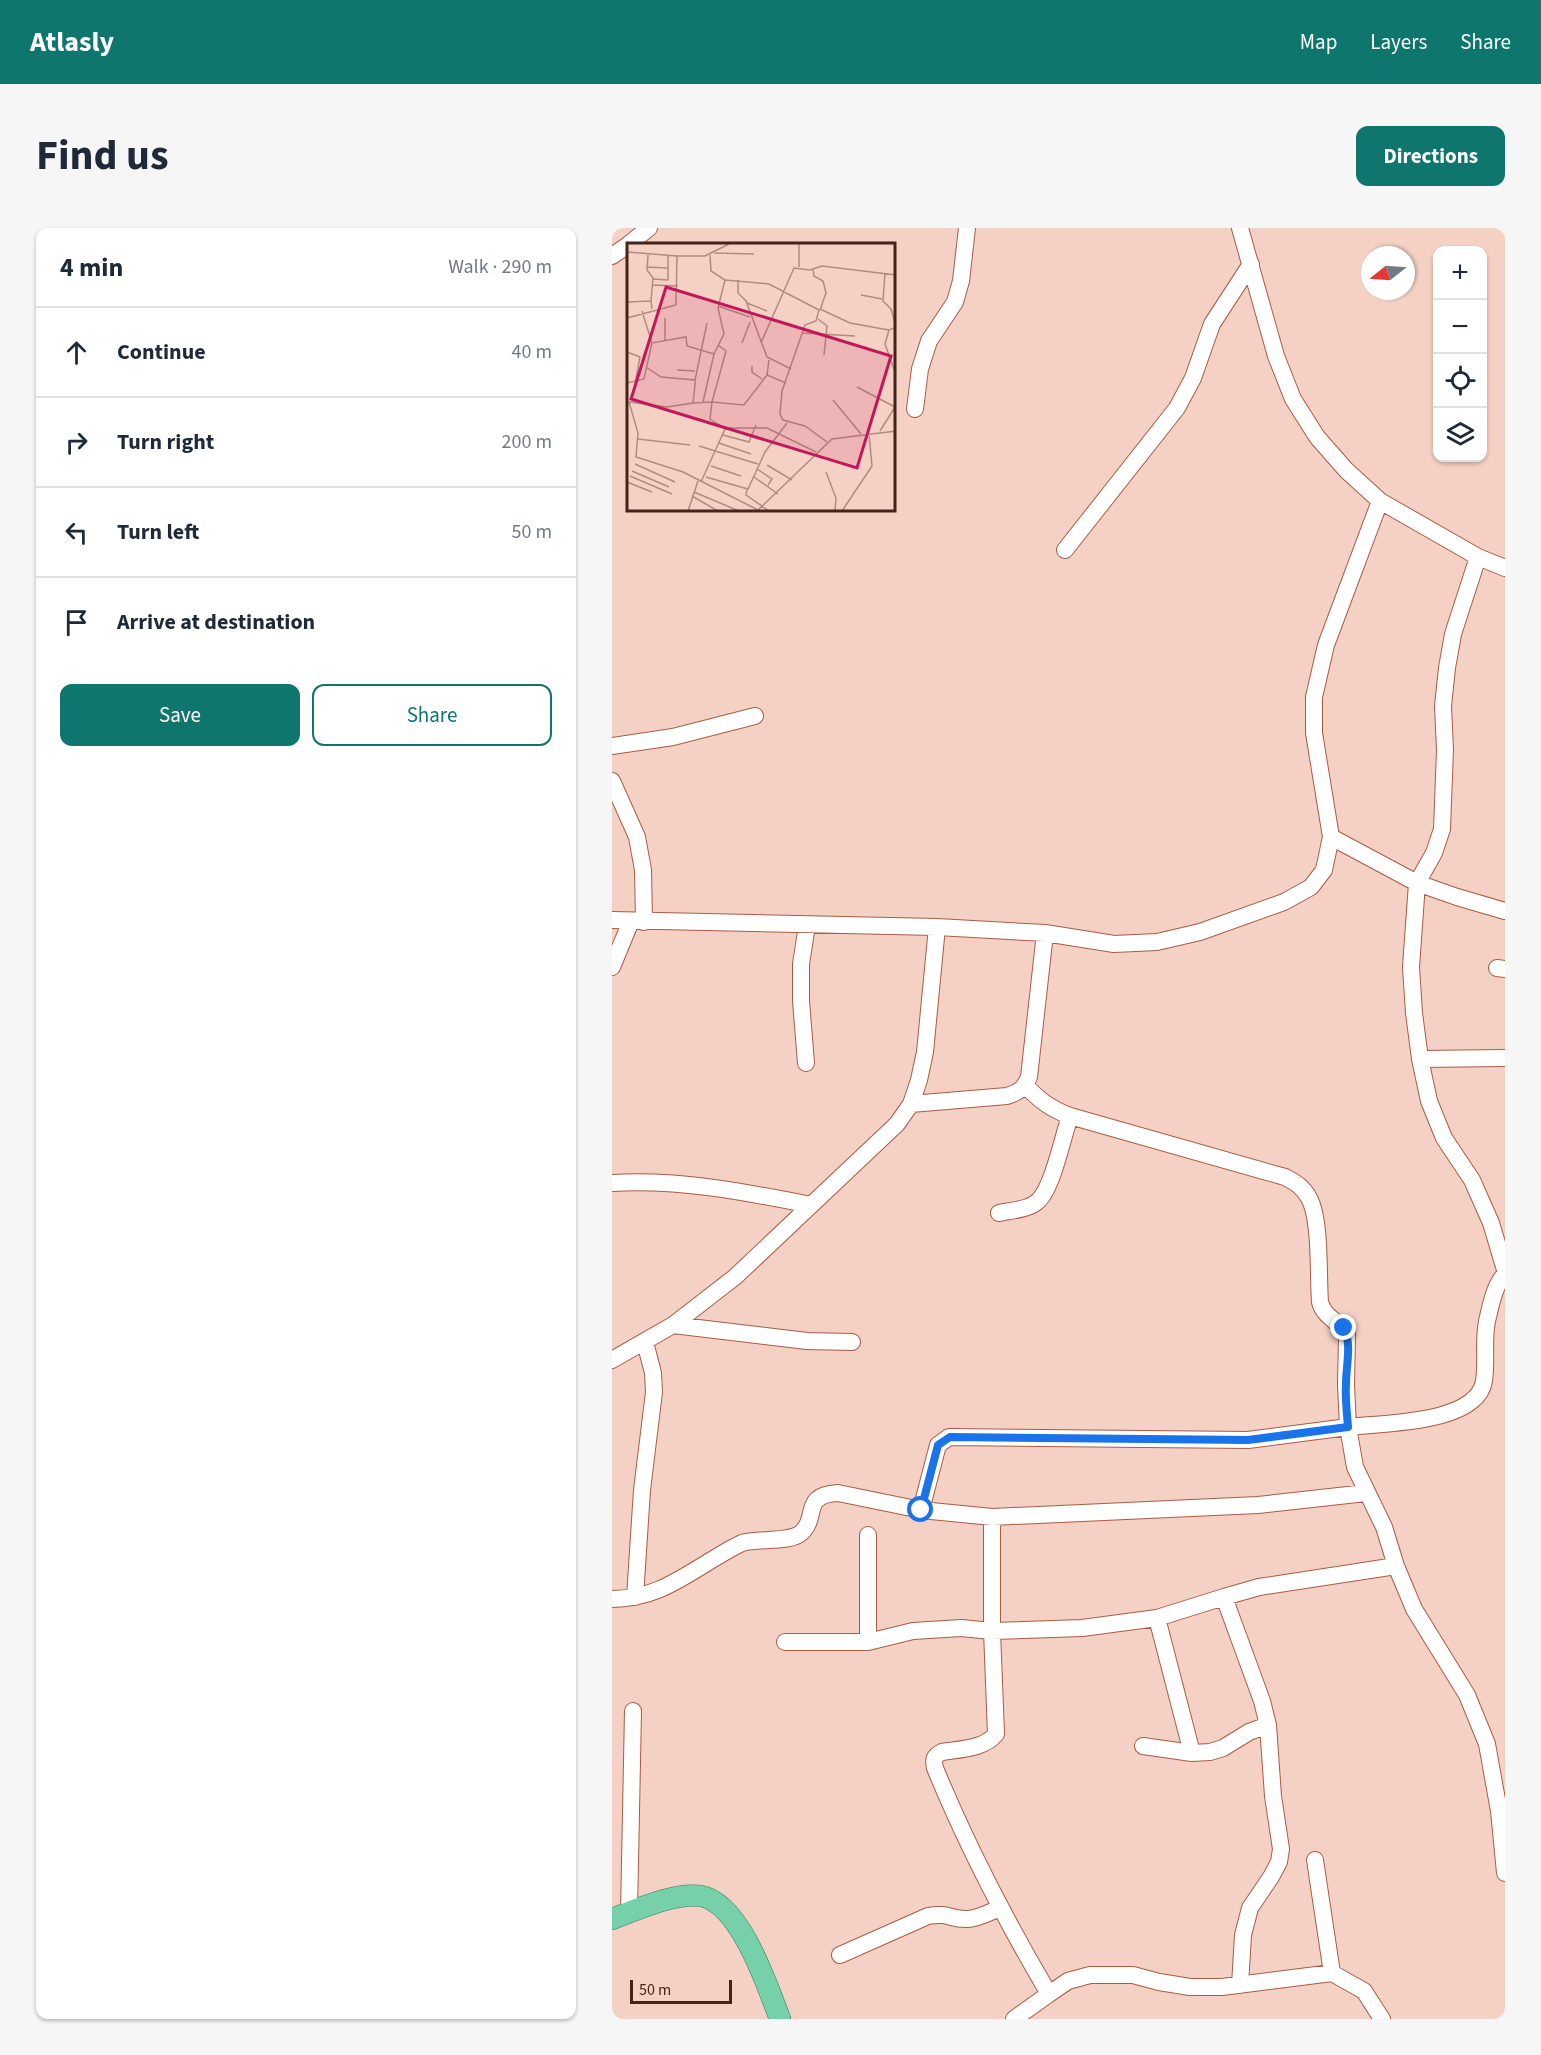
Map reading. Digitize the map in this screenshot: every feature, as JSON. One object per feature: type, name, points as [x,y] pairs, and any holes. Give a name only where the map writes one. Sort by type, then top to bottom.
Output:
[{"type":"main road","points":[[620,1916],[680,1897],[700,1896],[719,1903],[732,1916],[748,1944],[780,2019]]},
{"type":"street","points":[[631,243],[649,228]]},
{"type":"street","points":[[915,410],[920,369],[929,341],[955,302],[961,281],[966,228]]},
{"type":"street","points":[[1240,228],[1276,356],[1293,399],[1317,437],[1346,470],[1380,501],[1478,557],[1505,568]]},
{"type":"street","points":[[612,256],[627,246]]},
{"type":"street","points":[[1065,550],[1177,408],[1193,378],[1212,324],[1251,264]]},
{"type":"street","points":[[612,920],[937,927],[1045,933],[1114,944],[1157,942],[1200,932],[1284,902],[1311,887],[1324,870],[1331,837],[1314,733],[1314,697],[1326,645],[1380,501]]},
{"type":"street","points":[[921,1510],[938,1445],[950,1437],[1238,1441],[1437,1417],[1460,1410],[1472,1402],[1480,1392],[1484,1381],[1485,1333],[1499,1281],[1505,1272],[1491,1223],[1472,1180],[1444,1138],[1429,1101],[1420,1059],[1411,967],[1412,926],[1417,883],[1434,853],[1442,829],[1445,750],[1443,706],[1447,668],[1453,634],[1478,557]]},
{"type":"street","points":[[612,746],[673,737],[755,716]]},
{"type":"street","points":[[612,781],[637,837],[643,870],[638,922],[612,967]]},
{"type":"street","points":[[1331,837],[1417,883],[1505,911]]},
{"type":"street","points":[[806,1063],[801,1001],[801,964],[807,925]]},
{"type":"street","points":[[612,1360],[673,1325],[735,1277],[897,1124],[911,1104],[920,1080],[925,1052],[937,927]]},
{"type":"street","points":[[911,1104],[1007,1096],[1026,1086],[1029,1077],[1045,933]]},
{"type":"street","points":[[1420,1059],[1505,1058]]},
{"type":"street","points":[[1026,1086],[1052,1109],[1070,1116],[1285,1177],[1299,1185],[1310,1200],[1316,1220],[1322,1310],[1344,1328],[1347,1335],[1348,1427],[1355,1467],[1384,1527],[1396,1566],[1414,1609],[1467,1695],[1486,1744],[1499,1811],[1505,1873]]},
{"type":"street","points":[[999,1213],[1026,1208],[1038,1202],[1047,1189],[1070,1116]]},
{"type":"street","points":[[612,1183],[644,1181],[738,1190],[811,1205]]},
{"type":"street","points":[[673,1325],[807,1341],[852,1342]]},
{"type":"street","points":[[635,1597],[642,1490],[654,1392],[653,1373],[645,1342]]},
{"type":"street","points":[[612,1599],[653,1593],[744,1542],[791,1538],[800,1534],[806,1527],[812,1506],[818,1498],[827,1494],[838,1493],[921,1510],[992,1517],[1258,1505],[1366,1493]]},
{"type":"street","points":[[992,1517],[992,1631],[996,1734],[991,1741],[942,1752],[933,1760],[934,1768],[953,1811],[1000,1908],[1048,1994]]},
{"type":"street","points":[[868,1535],[868,1642]]},
{"type":"street","points":[[785,1642],[868,1642],[913,1630],[961,1628],[992,1631],[1082,1628],[1157,1618],[1259,1587],[1396,1566]]},
{"type":"street","points":[[1224,1597],[1262,1701],[1268,1725],[1273,1796],[1281,1849],[1279,1862],[1271,1878],[1250,1908],[1243,1935],[1240,1985]]},
{"type":"street","points":[[1157,1618],[1192,1753]]},
{"type":"street","points":[[620,1916],[632,1787],[633,1711]]},
{"type":"street","points":[[1143,1746],[1192,1753],[1210,1752],[1223,1748],[1250,1732],[1268,1725]]},
{"type":"street","points":[[1315,1860],[1332,1973]]},
{"type":"street","points":[[840,1955],[928,1916],[940,1913],[973,1919],[1000,1908]]},
{"type":"street","points":[[1014,2019],[1068,1981],[1090,1975],[1132,1975],[1190,1987],[1222,1988],[1332,1973],[1364,1991],[1382,2019]]},
{"type":"route","points":[[921,1510],[938,1445],[950,1437],[1210,1441],[1248,1440],[1348,1427],[1346,1385],[1348,1346],[1344,1328]]}]
